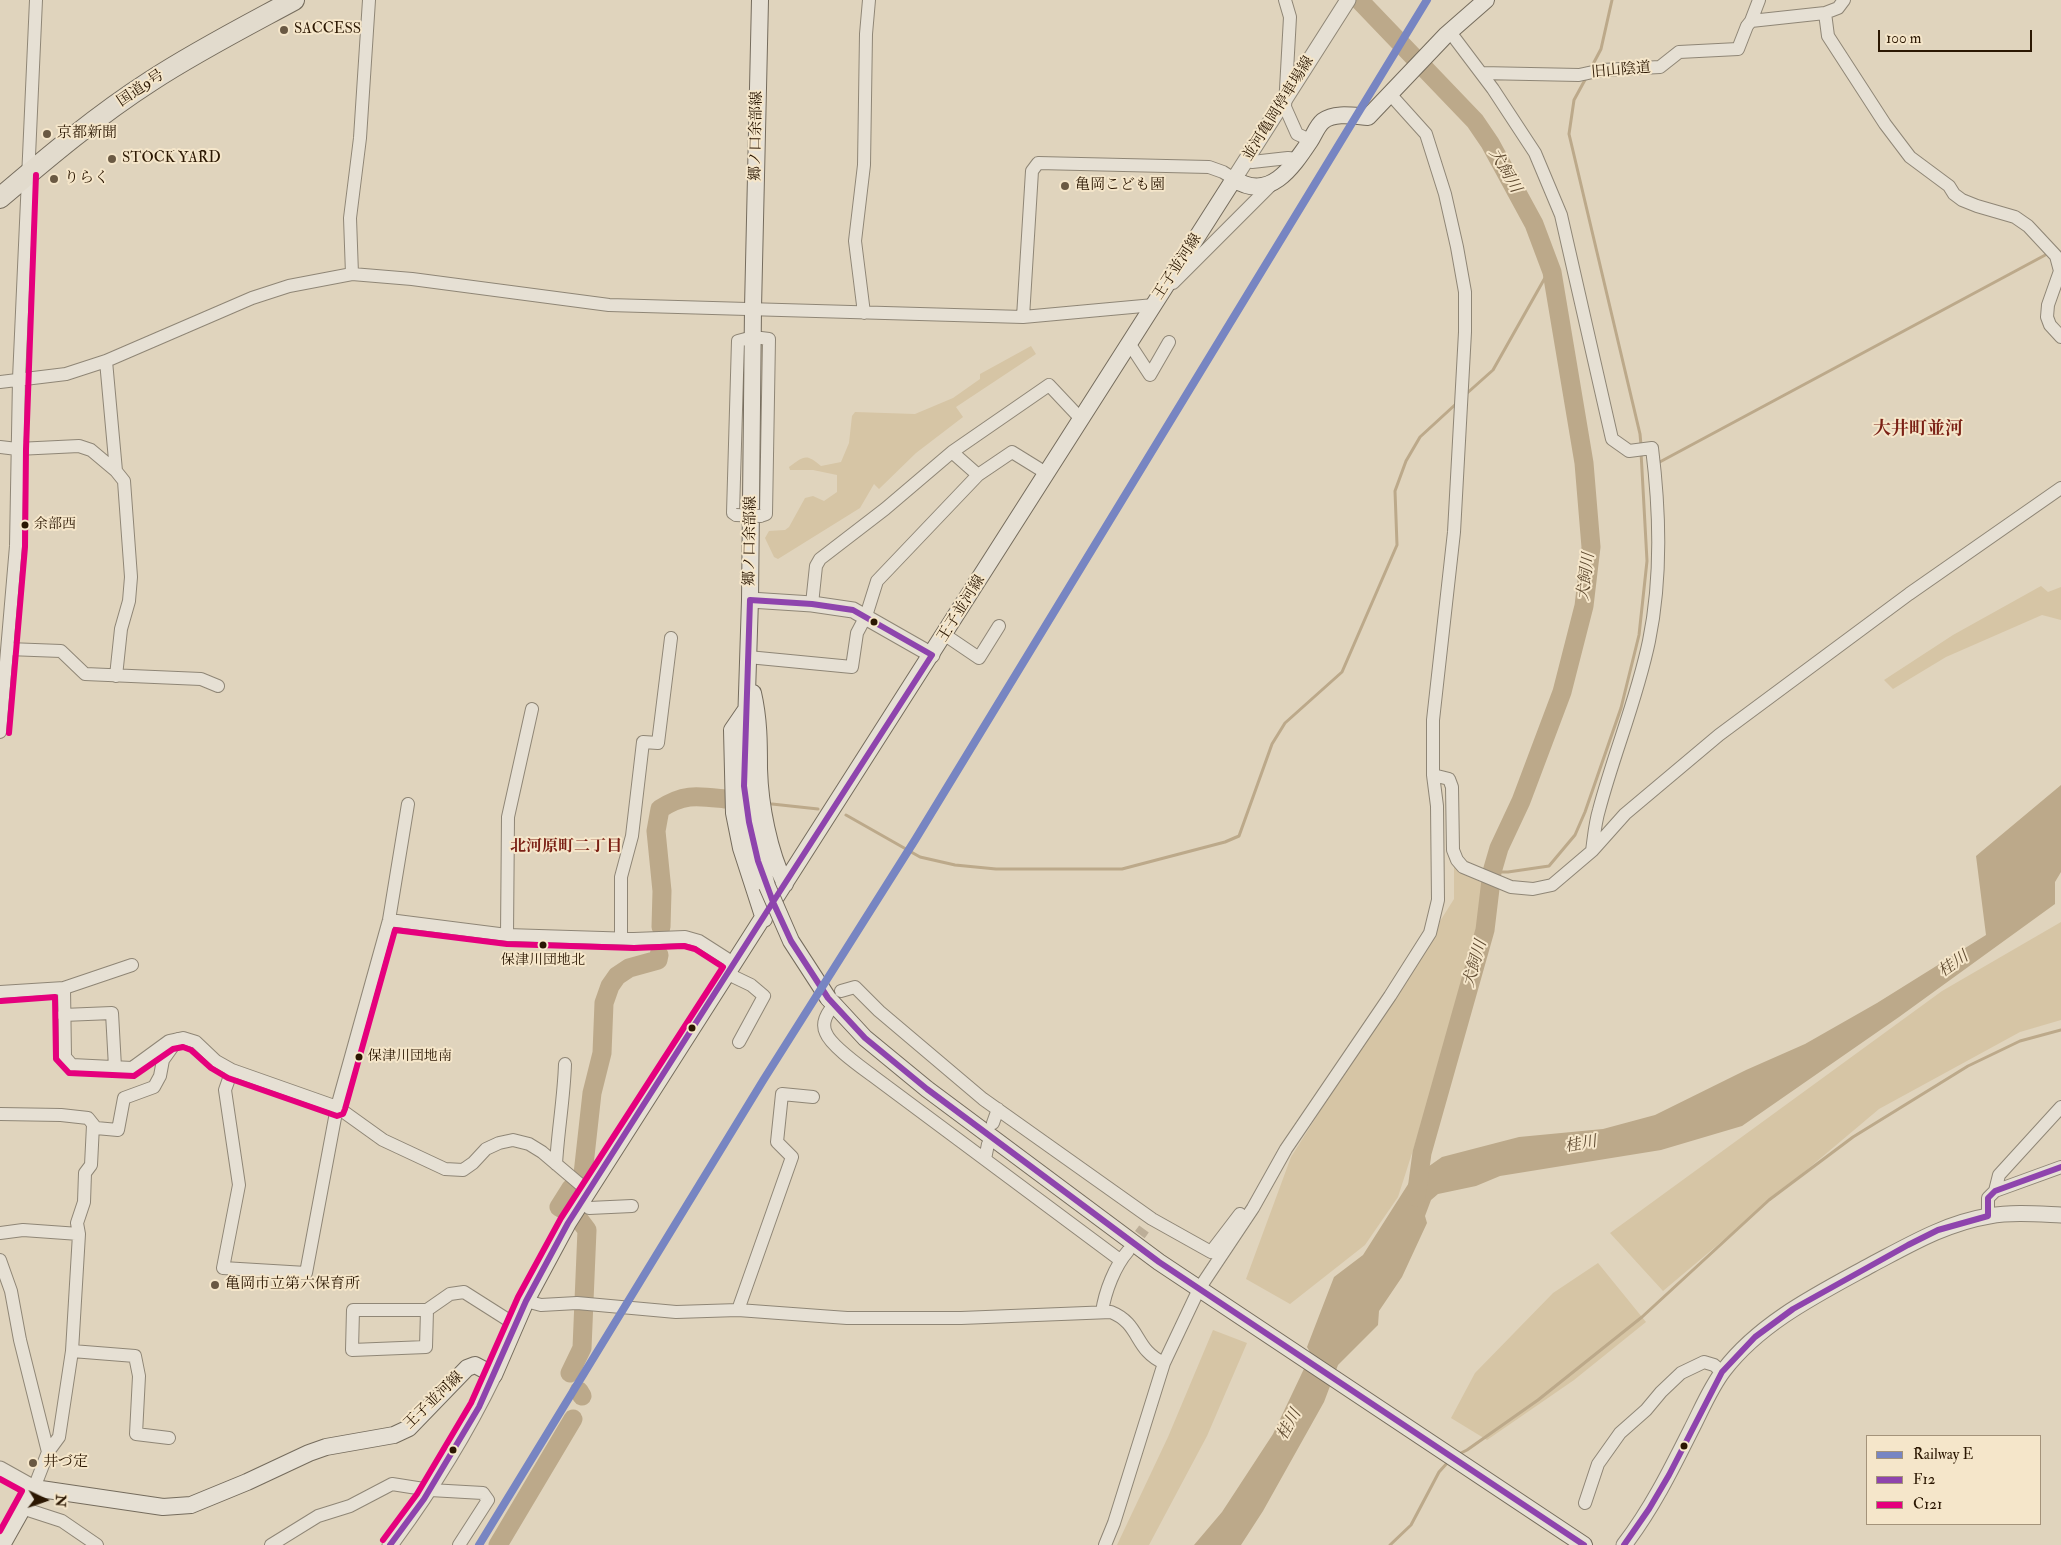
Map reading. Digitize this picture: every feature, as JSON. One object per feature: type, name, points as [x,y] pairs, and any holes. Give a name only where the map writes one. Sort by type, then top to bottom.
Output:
[{"type":"highway","name":"国道9号","points":[[0,198],[27,175],[150,82],[199,52],[294,0]]},
{"type":"main road","name":"郷ノ口余部線","points":[[760,0],[753,308],[750,600],[744,786],[749,822],[758,861],[791,942],[833,1000],[865,1038],[927,1089],[1159,1262],[1584,1545]]},
{"type":"main road","points":[[1234,179],[1243,185],[1263,188],[1276,181],[1298,159],[1322,122],[1332,117],[1345,115],[1368,117],[1448,33],[1486,0]]},
{"type":"main road","name":"王子並河線","points":[[34,1488],[163,1507],[191,1504],[247,1482],[310,1452],[326,1447],[394,1435],[409,1428],[467,1368],[475,1365],[494,1375],[526,1301],[568,1223],[764,919],[1234,179]]},
{"type":"main road","points":[[748,661],[758,718],[759,771],[766,828],[775,865],[785,884]]},
{"type":"main road","points":[[746,709],[732,730],[734,813],[741,848],[764,919]]},
{"type":"main road","points":[[2,1545],[34,1488]]},
{"type":"street","points":[[0,732],[8,649],[6,612],[16,546],[19,378],[36,0]]},
{"type":"street","points":[[352,274],[350,218],[360,138],[369,0]]},
{"type":"street","points":[[864,313],[855,241],[864,165],[866,34],[869,0]]},
{"type":"street","points":[[1285,0],[1290,17],[1286,107],[1297,134],[1310,140]]},
{"type":"street","name":"並河亀岡停車場線","points":[[1234,179],[1348,0]]},
{"type":"street","points":[[1759,0],[1750,22],[1826,13],[1838,8],[1844,0]]},
{"type":"street","points":[[1826,13],[1828,36],[1885,124],[1910,157],[1949,186],[1954,194],[1962,200],[2015,217],[2028,226],[2056,256],[2060,271],[2048,305],[2047,317],[2050,325],[2061,337]]},
{"type":"street","name":"旧山陰道","points":[[1482,73],[1579,75],[1602,70],[1660,67],[1679,52],[1738,49],[1746,26],[1750,22]]},
{"type":"street","points":[[1448,33],[1482,73],[1535,153],[1561,215],[1612,438],[1629,451],[1652,448],[1658,493],[1658,569],[1649,641],[1628,720],[1598,811],[1592,851]]},
{"type":"street","points":[[1105,1545],[1114,1523],[1164,1364],[1199,1289],[1253,1208],[1286,1149],[1390,996],[1430,933],[1438,900],[1437,806],[1433,775],[1433,720],[1454,532],[1465,332],[1464,292],[1457,247],[1445,194],[1426,134],[1393,91]]},
{"type":"street","points":[[1252,162],[1288,158],[1298,159]]},
{"type":"street","points":[[1023,317],[1032,171],[1038,163],[1209,167],[1223,172],[1234,179]]},
{"type":"street","points":[[0,382],[19,378],[66,374],[106,361],[252,298],[289,286],[352,274],[412,279],[609,305],[1023,317],[1157,300],[1276,181]]},
{"type":"street","points":[[753,337],[769,339],[766,514],[760,516],[736,515],[733,513],[738,341],[753,337]]},
{"type":"street","points":[[1129,344],[1150,375],[1169,342]]},
{"type":"street","points":[[106,361],[116,471]]},
{"type":"street","points":[[812,604],[816,566],[820,559],[885,510],[952,452],[1049,385],[1081,419]]},
{"type":"street","points":[[0,447],[17,449],[79,446],[91,450],[116,471],[124,481],[131,577],[129,601],[121,630],[116,676]]},
{"type":"street","points":[[952,452],[978,475]]},
{"type":"street","points":[[748,661],[852,667],[857,633],[866,616],[877,581],[978,475],[1012,452],[1046,473]]},
{"type":"street","points":[[1433,775],[1449,779],[1452,787],[1453,850],[1457,860],[1463,867],[1511,887],[1533,889],[1552,885],[1592,851],[1625,814],[1719,735],[1909,594],[2061,488]]},
{"type":"street","points":[[750,600],[812,604],[853,610],[932,655]]},
{"type":"street","points":[[945,635],[979,658],[999,626]]},
{"type":"street","points":[[621,938],[621,877],[632,836],[643,742],[658,743],[671,638]]},
{"type":"street","points":[[8,649],[61,651],[85,674],[201,679],[218,686]]},
{"type":"street","points":[[507,935],[508,817],[532,709]]},
{"type":"street","points":[[232,1070],[225,1090],[238,1185],[224,1268],[306,1273],[337,1107],[389,920],[408,804]]},
{"type":"street","points":[[389,920],[507,935],[685,938],[699,941],[764,996],[740,1042]]},
{"type":"street","points":[[0,992],[64,988],[132,965]]},
{"type":"street","points":[[1102,1312],[1103,1303],[1124,1255],[1116,1255],[985,1160],[842,1051],[826,1033],[824,1018],[833,1000],[855,987],[879,1011],[998,1109],[1152,1218],[1210,1252],[1241,1213],[1253,1208]]},
{"type":"street","points":[[64,988],[65,1057],[72,1065],[132,1068],[169,1041],[183,1038],[196,1042],[216,1061],[232,1070],[337,1107],[383,1140],[445,1169],[463,1170],[486,1149],[499,1143],[513,1140],[529,1144],[556,1164],[589,1208],[632,1206]]},
{"type":"street","points":[[64,1015],[112,1013],[115,1067]]},
{"type":"street","points":[[0,1114],[61,1114],[88,1118],[96,1128],[118,1130],[124,1098],[154,1087],[160,1076],[163,1060],[178,1039]]},
{"type":"street","points":[[556,1164],[560,1112],[564,1098],[565,1064]]},
{"type":"street","points":[[738,1310],[792,1157],[777,1142],[782,1094],[813,1096]]},
{"type":"street","points":[[1995,1191],[1999,1174],[2061,1107]]},
{"type":"street","points":[[993,1123],[998,1109]]},
{"type":"street","points":[[0,1469],[34,1488],[48,1452],[60,1437],[72,1350],[79,1234],[77,1223],[84,1202],[85,1173],[91,1165],[93,1125]]},
{"type":"street","points":[[985,1160],[988,1144]]},
{"type":"street","points":[[1988,1216],[1988,1198],[1995,1191],[2061,1167]]},
{"type":"street","points":[[1624,1545],[1649,1509],[1669,1475],[1722,1372],[1755,1337],[1801,1304],[1938,1230],[1988,1216],[2024,1213],[2061,1215]]},
{"type":"street","points":[[1144,1229],[1152,1218]]},
{"type":"street","points":[[0,1233],[24,1230],[79,1234]]},
{"type":"street","points":[[0,1260],[11,1291],[20,1340],[48,1452]]},
{"type":"street","points":[[427,1310],[426,1347],[352,1350],[353,1310],[427,1310],[450,1294],[464,1292],[516,1325]]},
{"type":"street","points":[[526,1301],[541,1305],[582,1303],[676,1312],[738,1310],[847,1318],[961,1318],[1102,1312],[1120,1316],[1132,1328],[1143,1349],[1153,1359],[1164,1364]]},
{"type":"street","points":[[72,1350],[135,1356],[139,1376],[136,1434],[169,1438]]},
{"type":"street","points":[[1585,1503],[1598,1464],[1620,1433],[1646,1410],[1661,1392],[1681,1373],[1704,1362],[1714,1365],[1722,1372]]},
{"type":"street","points":[[390,1545],[430,1490],[479,1407],[494,1375]]},
{"type":"street","points":[[271,1545],[318,1516],[350,1506],[392,1484],[430,1490],[483,1493],[488,1500],[459,1545]]},
{"type":"street","points":[[22,1508],[62,1520],[96,1545]]},
{"type":"shaded area","points":[[1031,346],[1036,354],[956,407],[963,417],[916,453],[879,489],[874,484],[860,508],[778,559],[774,557],[765,538],[769,531],[785,530],[789,527],[805,498],[813,496],[824,501],[837,492],[837,475],[813,470],[790,470],[789,467],[802,458],[812,459],[821,466],[841,462],[849,443],[852,416],[855,412],[915,414],[953,398],[980,379],[980,374]]},
{"type":"shaded area","points":[[2041,586],[2048,592],[2061,587],[2061,620],[2042,615],[1946,657],[1893,689],[1884,680],[1953,635]]},
{"type":"shaded area","points":[[1454,864],[1482,883],[1483,913],[1448,1041],[1398,1197],[1365,1245],[1290,1304],[1246,1279],[1291,1157],[1454,899]]},
{"type":"shaded area","points":[[2061,922],[2061,1020],[2020,1032],[1879,1109],[1663,1291],[1610,1233],[1942,991]]},
{"type":"shaded area","points":[[1598,1263],[1646,1322],[1574,1380],[1487,1440],[1451,1418],[1475,1373],[1553,1293]]},
{"type":"shaded area","points":[[1213,1330],[1247,1343],[1207,1436],[1149,1545],[1117,1545],[1168,1437]]},
{"type":"water","name":"桂川","points":[[2061,785],[2061,872],[2055,882],[2055,904],[1899,1017],[1742,1126],[1661,1150],[1500,1176],[1476,1186],[1438,1194],[1431,1200],[1425,1216],[1427,1223],[1402,1277],[1379,1311],[1378,1325],[1338,1365],[1324,1402],[1263,1511],[1241,1545],[1194,1545],[1222,1512],[1273,1434],[1311,1354],[1307,1347],[1334,1277],[1363,1255],[1412,1178],[1442,1157],[1519,1137],[1603,1129],[1655,1115],[1746,1070],[1805,1044],[1877,1003],[1986,935],[1976,856]]},
{"type":"waterway","name":"犬飼川","points":[[1359,0],[1475,121],[1490,143],[1534,224],[1552,272],[1584,463],[1591,547],[1584,606],[1562,692],[1521,801],[1499,848],[1492,872],[1485,930],[1422,1153],[1416,1197]]},
{"type":"waterway","points":[[1591,68],[1601,49],[1612,0]]},
{"type":"waterway","points":[[1586,78],[1574,100],[1569,134],[1640,434],[1641,445]]},
{"type":"waterway","points":[[1656,464],[2049,253]]},
{"type":"waterway","points":[[1465,395],[1493,370],[1546,276],[1552,272]]},
{"type":"waterway","points":[[846,815],[920,857],[955,865],[996,869],[1122,869],[1225,842],[1239,836],[1272,744],[1285,723],[1342,672],[1397,545],[1395,491],[1406,461],[1420,437],[1457,403]]},
{"type":"waterway","points":[[1492,872],[1508,872],[1549,866],[1575,835],[1585,812],[1621,708],[1639,635],[1647,561],[1641,452]]},
{"type":"waterway","points":[[661,927],[662,891],[656,831],[660,809],[676,800],[684,798],[707,797],[725,799]]},
{"type":"waterway","points":[[772,804],[818,809]]},
{"type":"waterway","points":[[583,1174],[592,1093],[602,1053],[604,1003],[610,986],[617,976],[629,968],[658,960],[659,955]]},
{"type":"waterway","points":[[1457,1455],[1538,1400],[1642,1317],[1769,1200],[1853,1137],[1968,1066],[2020,1041],[2061,1030]]},
{"type":"waterway","points":[[570,1373],[582,1348],[587,1230],[578,1218],[559,1207],[571,1188]]},
{"type":"waterway","points":[[579,1391],[582,1396]]},
{"type":"waterway","points":[[498,1545],[573,1419]]},
{"type":"waterway","points":[[1390,1545],[1411,1525],[1439,1472],[1448,1462]]},
{"type":"tunnel","points":[[1129,1249],[1144,1229]]},
{"type":"rail line","name":"E","points":[[479,1545],[764,1079],[915,840],[1427,0]]},
{"type":"transit line","name":"C121","points":[[9,733],[25,547],[26,449],[36,175]]},
{"type":"transit line","name":"F12","points":[[750,600],[812,604],[853,610],[932,655],[773,902],[758,861],[749,822],[744,786],[750,600]]},
{"type":"transit line","name":"F12","points":[[390,1545],[424,1499],[479,1407],[526,1301],[568,1223],[773,902]]},
{"type":"transit line","name":"F12","points":[[773,902],[791,941],[828,998],[865,1038],[927,1089],[1159,1262],[1584,1545]]},
{"type":"transit line","name":"C121","points":[[1,1001],[55,997],[56,1059],[69,1073],[134,1076],[173,1049],[183,1047],[191,1050],[211,1068],[228,1078],[337,1116],[343,1114],[345,1109],[395,930],[507,944],[634,948],[684,946],[695,949],[723,967],[561,1218],[518,1297],[471,1403],[417,1494],[383,1540]]},
{"type":"transit line","name":"F12","points":[[1624,1545],[1649,1509],[1669,1475],[1722,1372],[1755,1337],[1793,1309],[1908,1245],[1938,1230],[1988,1216],[1988,1198],[1995,1191],[2061,1167]]},
{"type":"transit line","name":"C121","points":[[0,1479],[22,1491],[0,1531]]},
{"type":"place","name":"SACCESS","points":[[284,30]]},
{"type":"place","name":"京都新聞","points":[[47,134]]},
{"type":"place","name":"STOCK YARD","points":[[112,159]]},
{"type":"place","name":"りらく","points":[[54,179]]},
{"type":"place","name":"亀岡こども園","points":[[1065,186]]},
{"type":"place","name":"余部西","points":[[25,525]]},
{"type":"place","name":"保津川団地北","points":[[543,945]]},
{"type":"place","name":"保津川団地南","points":[[359,1057]]},
{"type":"place","name":"亀岡市立第六保育所","points":[[215,1285]]},
{"type":"place","name":"井づ定","points":[[33,1463]]},
{"type":"district","name":"大井町並河","points":[[1918,430]]},
{"type":"district","name":"北河原町二丁目","points":[[566,848]]}]
